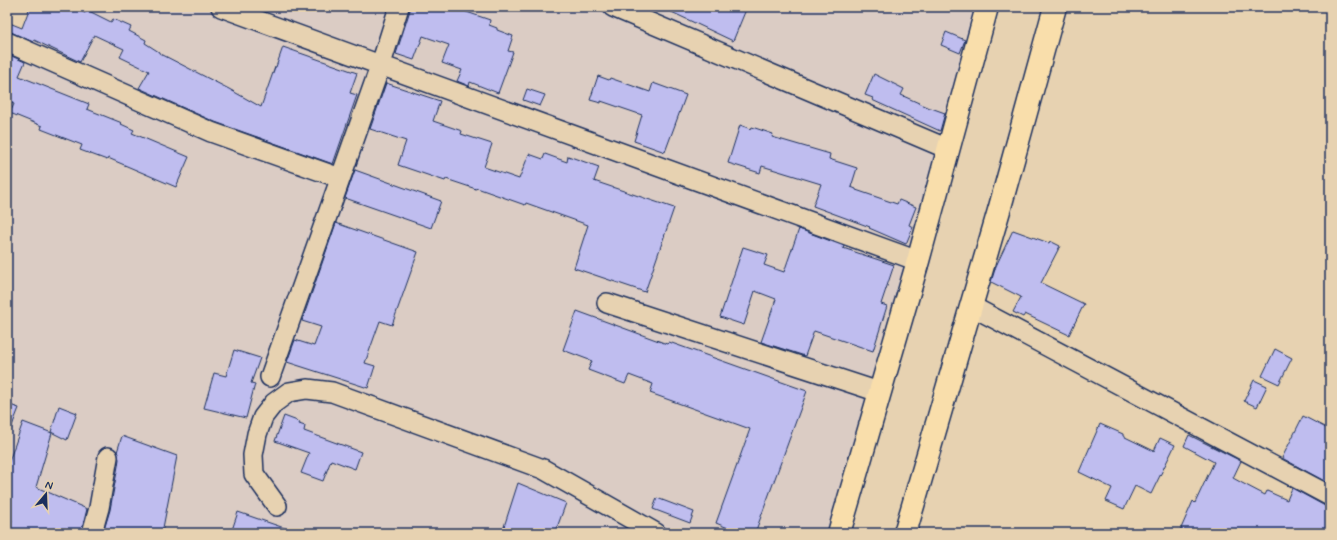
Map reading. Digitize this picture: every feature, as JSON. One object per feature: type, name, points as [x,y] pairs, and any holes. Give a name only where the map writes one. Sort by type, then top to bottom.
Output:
[{"type":"main road","points":[[838,533],[918,261],[987,7]]},
{"type":"main road","points":[[905,533],[1000,207],[1055,7]]},
{"type":"lane","points":[[221,7],[381,64],[918,261]]},
{"type":"lane","points":[[270,377],[381,64],[399,7]]},
{"type":"lane","points":[[612,7],[948,149]]},
{"type":"lane","points":[[7,42],[211,132],[340,178]]},
{"type":"lane","points":[[607,303],[879,392]]},
{"type":"lane","points":[[971,306],[1330,496]]},
{"type":"lane","points":[[277,506],[254,474],[253,455],[257,434],[263,417],[274,403],[289,392],[307,390],[332,392],[543,469],[656,533]]},
{"type":"lane","points":[[92,533],[99,508],[108,457]]},
{"type":"shaded area","points":[[39,7],[983,7],[832,533],[7,533],[7,85],[24,40]]},
{"type":"building","points":[[30,7],[73,7],[85,13],[87,10],[111,22],[113,19],[131,27],[129,31],[146,40],[145,43],[159,53],[261,107],[283,47],[357,73],[350,93],[357,95],[333,164],[215,122],[139,88],[149,71],[120,57],[124,49],[94,35],[80,62],[34,40],[33,42],[7,31],[7,22],[22,28]]},
{"type":"building","points":[[411,7],[452,7],[490,20],[489,25],[497,28],[497,30],[513,36],[508,51],[513,52],[498,93],[470,82],[469,86],[457,81],[462,70],[442,63],[449,45],[423,36],[414,60],[396,54]]},
{"type":"building","points":[[661,7],[747,7],[733,41]]},
{"type":"building","points":[[946,32],[965,40],[960,53],[941,45]]},
{"type":"building","points":[[7,54],[25,62],[19,76],[89,104],[87,109],[122,123],[121,124],[134,130],[132,133],[189,157],[176,187],[108,158],[107,160],[80,150],[82,145],[41,129],[42,126],[10,113],[14,104],[7,101]]},
{"type":"building","points":[[874,74],[904,89],[901,95],[945,113],[940,131],[872,100],[873,98],[865,95]]},
{"type":"building","points":[[598,76],[609,80],[610,78],[650,92],[653,83],[686,95],[665,152],[634,141],[642,115],[601,101],[601,103],[590,100]]},
{"type":"building","points":[[386,83],[440,101],[433,121],[462,131],[461,134],[492,144],[484,167],[519,179],[529,154],[543,159],[545,154],[567,162],[568,156],[599,167],[594,181],[674,208],[645,292],[574,268],[588,225],[526,203],[525,205],[477,188],[476,189],[446,179],[445,181],[398,165],[406,141],[370,129]]},
{"type":"building","points":[[527,89],[545,95],[540,106],[523,100]]},
{"type":"building","points":[[740,125],[751,129],[752,127],[773,134],[772,137],[830,154],[829,159],[857,168],[851,187],[897,204],[899,200],[916,207],[909,225],[913,227],[906,244],[869,228],[870,227],[813,206],[821,184],[762,166],[760,173],[728,163]]},
{"type":"building","points":[[355,170],[441,201],[431,228],[345,198]]},
{"type":"building","points":[[336,223],[418,252],[392,325],[380,321],[365,363],[375,366],[368,388],[287,362],[295,340],[314,346],[321,327],[302,321]]},
{"type":"building","points":[[799,229],[844,246],[843,248],[894,265],[881,304],[887,306],[873,351],[814,331],[805,356],[761,342],[776,299],[755,291],[744,325],[720,317],[743,247],[768,255],[764,265],[784,272]]},
{"type":"building","points":[[1013,230],[1049,243],[1050,241],[1060,246],[1041,283],[1084,304],[1069,335],[1025,314],[1023,317],[1013,312],[1021,297],[991,282],[996,266]]},
{"type":"building","points":[[577,311],[667,344],[669,342],[807,391],[755,533],[726,533],[728,528],[716,523],[750,429],[650,393],[653,384],[629,375],[625,384],[588,370],[592,361],[563,350]]},
{"type":"building","points":[[1275,349],[1292,358],[1279,384],[1262,376]]},
{"type":"building","points":[[234,350],[260,358],[251,383],[255,384],[246,418],[204,408],[214,373],[226,376]]},
{"type":"building","points":[[1254,380],[1267,386],[1257,407],[1244,401]]},
{"type":"building","points":[[7,404],[19,408],[8,436],[7,436]]},
{"type":"building","points":[[59,406],[77,413],[67,440],[51,432]]},
{"type":"building","points":[[284,416],[300,422],[299,424],[305,426],[304,431],[361,452],[355,469],[331,460],[323,481],[301,473],[309,453],[275,441]]},
{"type":"building","points":[[1303,416],[1330,430],[1330,484],[1282,458]]},
{"type":"building","points":[[23,422],[52,433],[36,487],[87,509],[81,533],[8,533],[12,520],[7,518],[7,467]]},
{"type":"building","points":[[1100,424],[1123,434],[1123,436],[1154,451],[1160,438],[1175,445],[1151,494],[1135,486],[1124,509],[1106,501],[1112,488],[1079,472]]},
{"type":"building","points":[[1189,435],[1241,461],[1233,478],[1265,495],[1267,491],[1287,500],[1292,488],[1325,506],[1330,507],[1330,533],[1179,533],[1193,501],[1195,503],[1214,462],[1184,446]]},
{"type":"building","points":[[122,436],[177,456],[162,533],[103,533],[110,510],[119,459],[117,452]]},
{"type":"building","points":[[518,483],[566,503],[555,533],[502,533]]},
{"type":"building","points":[[657,498],[694,512],[690,523],[653,509]]},
{"type":"building","points":[[238,512],[293,531],[292,533],[231,533]]}]
